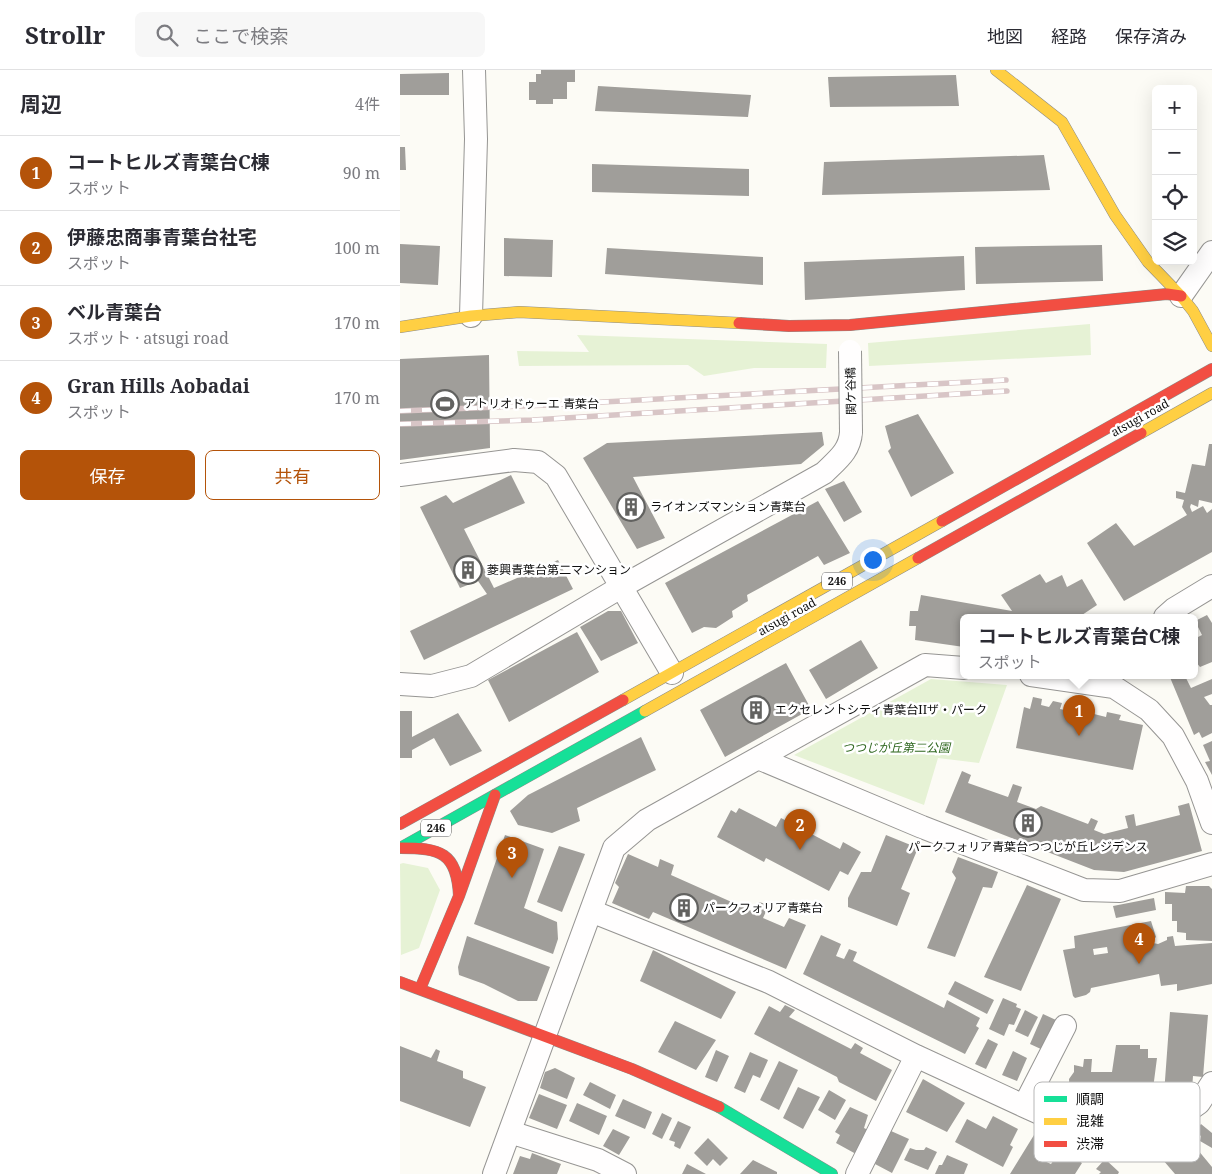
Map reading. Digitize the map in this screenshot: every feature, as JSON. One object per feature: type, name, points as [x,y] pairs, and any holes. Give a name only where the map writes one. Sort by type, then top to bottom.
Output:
[{"type":"main road","points":[[996,70],[1062,122],[1115,215],[1148,262],[1193,311],[1210,342]]},
{"type":"main road","points":[[400,327],[471,316],[519,312],[789,326],[850,325],[1167,294],[1181,296]]},
{"type":"main road","name":"atsugi road","points":[[400,824],[1212,369]]},
{"type":"main road","name":"atsugi road","points":[[400,848],[1212,393]]},
{"type":"main road","points":[[420,989],[459,896],[495,795]]},
{"type":"main road","points":[[400,848],[424,848],[444,854],[454,867],[459,880],[459,896]]},
{"type":"main road","points":[[400,982],[632,1069],[717,1106],[832,1174]]},
{"type":"street","points":[[471,316],[476,139],[474,70]]},
{"type":"street","points":[[1181,296],[1212,252]]},
{"type":"street","name":"関ケ谷橋","points":[[621,587],[824,473],[847,449],[850,443],[851,432],[850,325]]},
{"type":"street","points":[[400,475],[514,460],[538,462],[556,476],[672,673]]},
{"type":"street","points":[[1168,614],[1212,586]]},
{"type":"street","points":[[400,684],[432,686],[471,676],[621,587]]},
{"type":"street","points":[[494,1174],[614,848],[647,820],[925,666],[960,668]]},
{"type":"street","points":[[1089,679],[1118,681],[1149,710],[1172,736],[1197,781],[1212,823]]},
{"type":"street","points":[[758,758],[922,827],[1084,890],[1120,891],[1212,864]]},
{"type":"street","points":[[591,911],[769,982],[916,1056],[1034,1111]]},
{"type":"street","points":[[1036,1082],[1065,1026]]},
{"type":"street","points":[[857,1174],[916,1056]]},
{"type":"street","points":[[1205,1110],[1212,1083]]},
{"type":"street","points":[[1024,1106],[1034,1086]]},
{"type":"street","points":[[510,1132],[598,1160],[625,1174]]},
{"type":"green space","points":[[1090,324],[1091,355],[869,366],[868,343]]},
{"type":"green space","points":[[577,335],[827,344],[826,368],[754,368],[704,376],[688,365],[519,366],[517,351],[589,352]]},
{"type":"green space","name":"つつじが丘第二公園","points":[[931,679],[1007,685],[979,763],[938,758],[924,805],[794,755]]},
{"type":"green space","points":[[400,864],[428,868],[440,890],[419,948],[401,955]]},
{"type":"building","points":[[541,70],[575,70],[575,82],[567,82],[567,99],[553,99],[553,104],[536,104],[536,100],[529,100],[529,82],[536,82],[536,74],[541,74]]},
{"type":"building","points":[[449,73],[449,95],[400,95],[400,74]]},
{"type":"building","points":[[956,75],[959,106],[830,107],[828,77]]},
{"type":"building","points":[[598,86],[751,95],[748,117],[595,111]]},
{"type":"building","points":[[400,147],[405,147],[406,170],[400,170]]},
{"type":"building","points":[[1044,155],[1050,190],[822,195],[824,162]]},
{"type":"building","points":[[592,164],[749,169],[749,196],[592,192]]},
{"type":"building","points":[[504,238],[553,240],[552,277],[504,276]]},
{"type":"building","points":[[400,244],[440,246],[438,285],[400,283]]},
{"type":"building","points":[[1102,245],[1103,281],[976,284],[975,247]]},
{"type":"building","points":[[607,248],[763,257],[763,285],[605,274]]},
{"type":"building","points":[[964,256],[965,290],[805,300],[804,262]]},
{"type":"building","name":"アトリオドゥーエ 青葉台","points":[[489,355],[490,448],[400,460],[400,359]]},
{"type":"building","points":[[918,414],[954,473],[911,497],[888,451],[891,448],[885,426]]},
{"type":"building","name":"ライオンズマンション青葉台","points":[[822,432],[824,445],[801,464],[633,477],[665,538],[637,549],[583,458],[607,443]]},
{"type":"building","points":[[1209,444],[1212,444],[1212,503],[1199,500],[1198,507],[1191,504],[1190,507],[1192,512],[1203,506],[1207,513],[1212,509],[1212,552],[1124,601],[1087,543],[1116,523],[1134,546],[1187,515],[1182,507],[1184,500],[1176,498],[1176,491],[1185,493],[1192,464],[1205,466]]},
{"type":"building","name":"菱興青葉台第二マンション","points":[[511,475],[525,503],[464,529],[494,588],[558,560],[573,589],[424,660],[410,631],[487,594],[478,581],[460,588],[420,507],[446,495],[453,503]]},
{"type":"building","points":[[844,481],[862,512],[844,522],[825,489]]},
{"type":"building","points":[[818,501],[850,553],[824,565],[818,556],[747,595],[748,601],[732,611],[733,617],[716,628],[704,627],[692,633],[665,583]]},
{"type":"building","points":[[1040,574],[1046,583],[1062,575],[1067,587],[1082,579],[1097,605],[1084,614],[960,614],[960,646],[915,640],[916,626],[909,626],[910,611],[918,611],[921,595],[1012,611],[1001,595]]},
{"type":"building","points":[[608,611],[621,611],[638,643],[601,661],[580,627]]},
{"type":"building","points":[[1207,615],[1212,623],[1212,662],[1200,667],[1198,664],[1198,637],[1202,635],[1198,627],[1198,620]]},
{"type":"building","points":[[577,632],[599,672],[509,722],[488,680]]},
{"type":"building","points":[[861,640],[878,668],[826,699],[809,670]]},
{"type":"building","name":"エクセレントシティ青葉台IIザ・パーク","points":[[786,663],[811,709],[725,757],[700,710]]},
{"type":"building","points":[[1171,679],[1186,679],[1191,688],[1212,679],[1212,694],[1204,697],[1212,705],[1212,733],[1202,738],[1199,732],[1194,735]]},
{"type":"building","points":[[1033,697],[1042,699],[1041,705],[1049,707],[1053,701],[1062,703],[1060,709],[1070,711],[1071,705],[1076,706],[1075,712],[1086,715],[1087,708],[1095,709],[1094,714],[1106,717],[1107,712],[1121,715],[1119,720],[1143,725],[1133,770],[1016,748],[1024,707],[1030,709]]},
{"type":"building","points":[[400,711],[412,711],[412,737],[458,713],[482,751],[450,766],[434,738],[412,750],[412,758],[400,758]]},
{"type":"building","points":[[641,737],[656,770],[577,808],[580,821],[552,833],[518,825],[510,811],[528,795]]},
{"type":"building","points":[[1212,741],[1212,775],[1205,762],[1210,761],[1203,745]]},
{"type":"building","name":"パークフォリア青葉台つつじが丘レジデンス","points":[[962,771],[971,775],[968,783],[1008,797],[1013,784],[1022,787],[1017,802],[1036,809],[1041,806],[1088,824],[1091,818],[1098,821],[1094,830],[1104,834],[1128,828],[1125,816],[1134,814],[1136,826],[1180,815],[1178,806],[1189,803],[1202,851],[1124,872],[1094,870],[945,812]]},
{"type":"building","points":[[739,808],[776,827],[781,818],[840,849],[843,842],[861,852],[848,875],[840,871],[829,891],[766,858],[764,862],[717,837],[731,810],[736,813]]},
{"type":"building","points":[[505,835],[544,849],[524,908],[557,922],[558,939],[553,954],[474,924]]},
{"type":"building","points":[[886,835],[918,848],[901,889],[910,893],[897,926],[848,907],[848,898],[861,872],[871,872]]},
{"type":"building","points":[[559,846],[585,854],[562,912],[537,902]]},
{"type":"building","name":"パークフォリア青葉台","points":[[628,854],[658,867],[660,859],[674,865],[671,875],[754,912],[759,902],[769,905],[763,918],[784,927],[789,918],[806,925],[786,969],[653,912],[649,919],[612,903],[619,887],[615,883]]},
{"type":"building","points":[[958,857],[998,872],[992,888],[983,887],[955,957],[927,948],[956,878],[952,872]]},
{"type":"building","points":[[1027,885],[1061,899],[1021,991],[984,977]]},
{"type":"building","points":[[1186,886],[1209,886],[1212,889],[1212,941],[1186,940],[1186,933],[1177,932],[1177,921],[1172,921],[1172,904],[1165,904],[1165,892],[1185,893]]},
{"type":"building","points":[[1154,898],[1156,910],[1116,918],[1113,906]]},
{"type":"building","points":[[1151,921],[1156,937],[1152,941],[1153,943],[1158,944],[1167,940],[1167,937],[1173,936],[1175,946],[1212,943],[1212,984],[1177,991],[1177,984],[1161,986],[1159,974],[1091,988],[1090,992],[1086,995],[1075,998],[1063,950],[1075,948],[1074,936]],"holes":[[[1127,940],[1141,940],[1141,946],[1127,947]],[[1107,947],[1108,953],[1094,955],[1093,949]]]},
{"type":"building","points":[[821,935],[841,944],[836,956],[844,959],[849,949],[857,952],[853,961],[944,1008],[947,1000],[980,1018],[976,1026],[979,1028],[965,1054],[803,974]]},
{"type":"building","points":[[467,936],[550,967],[537,1001],[518,1001],[484,984],[459,975],[458,967]]},
{"type":"building","points":[[653,950],[736,992],[721,1019],[640,981]]},
{"type":"building","points":[[955,981],[994,1000],[987,1014],[948,994]]},
{"type":"building","points":[[1003,998],[1017,1004],[1016,1007],[1021,1009],[1014,1025],[1009,1024],[1004,1036],[989,1029]]},
{"type":"building","points":[[785,1005],[795,1010],[789,1017],[851,1049],[855,1043],[863,1048],[860,1053],[892,1070],[876,1101],[839,1082],[837,1077],[754,1034],[769,1006],[780,1012]]},
{"type":"building","points":[[1025,1010],[1038,1017],[1028,1037],[1015,1031]]},
{"type":"building","points":[[1170,1012],[1208,1015],[1203,1077],[1193,1076],[1193,1082],[1165,1082]]},
{"type":"building","points":[[1043,1014],[1056,1020],[1043,1050],[1030,1044]]},
{"type":"building","points":[[675,1021],[716,1040],[696,1070],[658,1052]]},
{"type":"building","points":[[988,1039],[998,1044],[986,1069],[975,1064]]},
{"type":"building","points":[[1116,1045],[1140,1045],[1140,1049],[1148,1049],[1148,1058],[1157,1058],[1154,1082],[1069,1082],[1074,1072],[1074,1065],[1083,1067],[1084,1059],[1092,1059],[1091,1072],[1112,1072]]},
{"type":"building","points":[[400,1046],[431,1058],[436,1049],[440,1051],[437,1061],[463,1071],[463,1078],[486,1087],[470,1127],[400,1101]]},
{"type":"building","points":[[716,1050],[729,1056],[717,1082],[705,1077]]},
{"type":"building","points":[[1013,1051],[1027,1058],[1017,1081],[1002,1075]]},
{"type":"building","points":[[750,1052],[768,1060],[760,1078],[753,1075],[745,1093],[734,1088]]},
{"type":"building","points":[[779,1061],[798,1070],[779,1110],[760,1100]]},
{"type":"building","points":[[555,1068],[575,1078],[567,1099],[540,1088],[545,1072]]},
{"type":"building","points":[[923,1079],[965,1103],[947,1132],[906,1112]]},
{"type":"building","points":[[590,1082],[616,1095],[610,1109],[583,1095]]},
{"type":"building","points":[[798,1087],[820,1097],[803,1129],[783,1118]]},
{"type":"building","points":[[829,1090],[846,1100],[835,1120],[818,1110]]},
{"type":"building","points":[[539,1094],[567,1105],[557,1129],[529,1118]]},
{"type":"building","points":[[623,1099],[652,1112],[645,1129],[615,1116]]},
{"type":"building","points":[[577,1103],[607,1116],[599,1135],[569,1121]]},
{"type":"building","points":[[850,1107],[868,1115],[864,1128],[868,1130],[856,1154],[836,1143],[840,1135],[835,1132]]},
{"type":"building","points":[[662,1113],[672,1118],[662,1139],[652,1134]]},
{"type":"building","points":[[993,1116],[1018,1129],[1010,1145],[1013,1147],[1003,1167],[955,1142],[967,1119],[986,1129]]},
{"type":"building","points":[[678,1121],[691,1127],[680,1149],[674,1146],[675,1142],[669,1140]]},
{"type":"building","points":[[1201,1124],[1212,1133],[1212,1148],[1200,1141]]},
{"type":"building","points":[[613,1129],[630,1137],[619,1155],[603,1146]]},
{"type":"building","points":[[891,1131],[909,1139],[892,1173],[875,1164]]},
{"type":"building","points":[[1034,1135],[1034,1162],[1051,1164],[1052,1162],[1082,1163],[1075,1174],[1010,1174]]},
{"type":"building","points":[[708,1138],[728,1158],[720,1166],[713,1159],[707,1166],[694,1153]]},
{"type":"building","points":[[926,1147],[937,1152],[928,1170],[904,1160],[910,1148],[924,1150]]},
{"type":"building","points":[[532,1153],[561,1164],[557,1174],[513,1174],[520,1156],[530,1159]]},
{"type":"building","points":[[1200,1153],[1212,1167],[1212,1174],[1175,1174],[1165,1162],[1200,1162]]},
{"type":"building","points":[[947,1155],[968,1164],[964,1174],[935,1174]]},
{"type":"building","points":[[753,1160],[777,1172],[777,1174],[740,1174]]},
{"type":"building","points":[[1102,1162],[1108,1162],[1119,1172],[1118,1174],[1099,1174],[1101,1172],[1096,1169]]},
{"type":"building","points":[[687,1164],[706,1174],[682,1174]]},
{"type":"railway","points":[[400,411],[548,405],[1006,380]]},
{"type":"railway","points":[[400,424],[533,420],[1007,391]]},
{"type":"traffic: fast","points":[[400,848],[645,711]]},
{"type":"traffic: fast","points":[[719,1107],[832,1174]]},
{"type":"traffic: slow","points":[[996,70],[1062,122],[1115,215],[1148,262],[1193,311],[1212,346]]},
{"type":"traffic: slow","points":[[400,327],[471,316],[519,312],[739,323]]},
{"type":"traffic: slow","points":[[1141,433],[1212,393]]},
{"type":"traffic: slow","points":[[623,700],[942,521]]},
{"type":"traffic: slow","points":[[645,711],[918,558]]},
{"type":"traffic: jam","points":[[739,323],[789,326],[850,325],[1167,294],[1181,296]]},
{"type":"traffic: jam","points":[[942,521],[1212,369]]},
{"type":"traffic: jam","points":[[918,558],[1141,433]]},
{"type":"traffic: jam","points":[[400,824],[623,700]]},
{"type":"traffic: jam","points":[[420,989],[459,896],[495,795]]},
{"type":"traffic: jam","points":[[400,848],[426,849],[444,856],[450,861],[455,870],[459,896]]},
{"type":"traffic: jam","points":[[400,982],[632,1069],[719,1107]]},
{"type":"place","name":"アトリオドゥーエ 青葉台","points":[[445,404]]},
{"type":"place","name":"ライオンズマンション青葉台","points":[[631,507]]},
{"type":"place","name":"菱興青葉台第二マンション","points":[[468,570]]},
{"type":"place","name":"エクセレントシティ青葉台IIザ・パーク","points":[[756,710]]},
{"type":"place","name":"コートヒルズ青葉台C棟","points":[[1079,736]]},
{"type":"place","name":"パークフォリア青葉台つつじが丘レジデンス","points":[[1028,823]]},
{"type":"place","name":"伊藤忠商事青葉台社宅","points":[[800,850]]},
{"type":"place","name":"ベル青葉台","points":[[512,878]]},
{"type":"place","name":"パークフォリア青葉台","points":[[684,908]]},
{"type":"place","name":"Gran Hills Aobadai","points":[[1139,964]]}]
